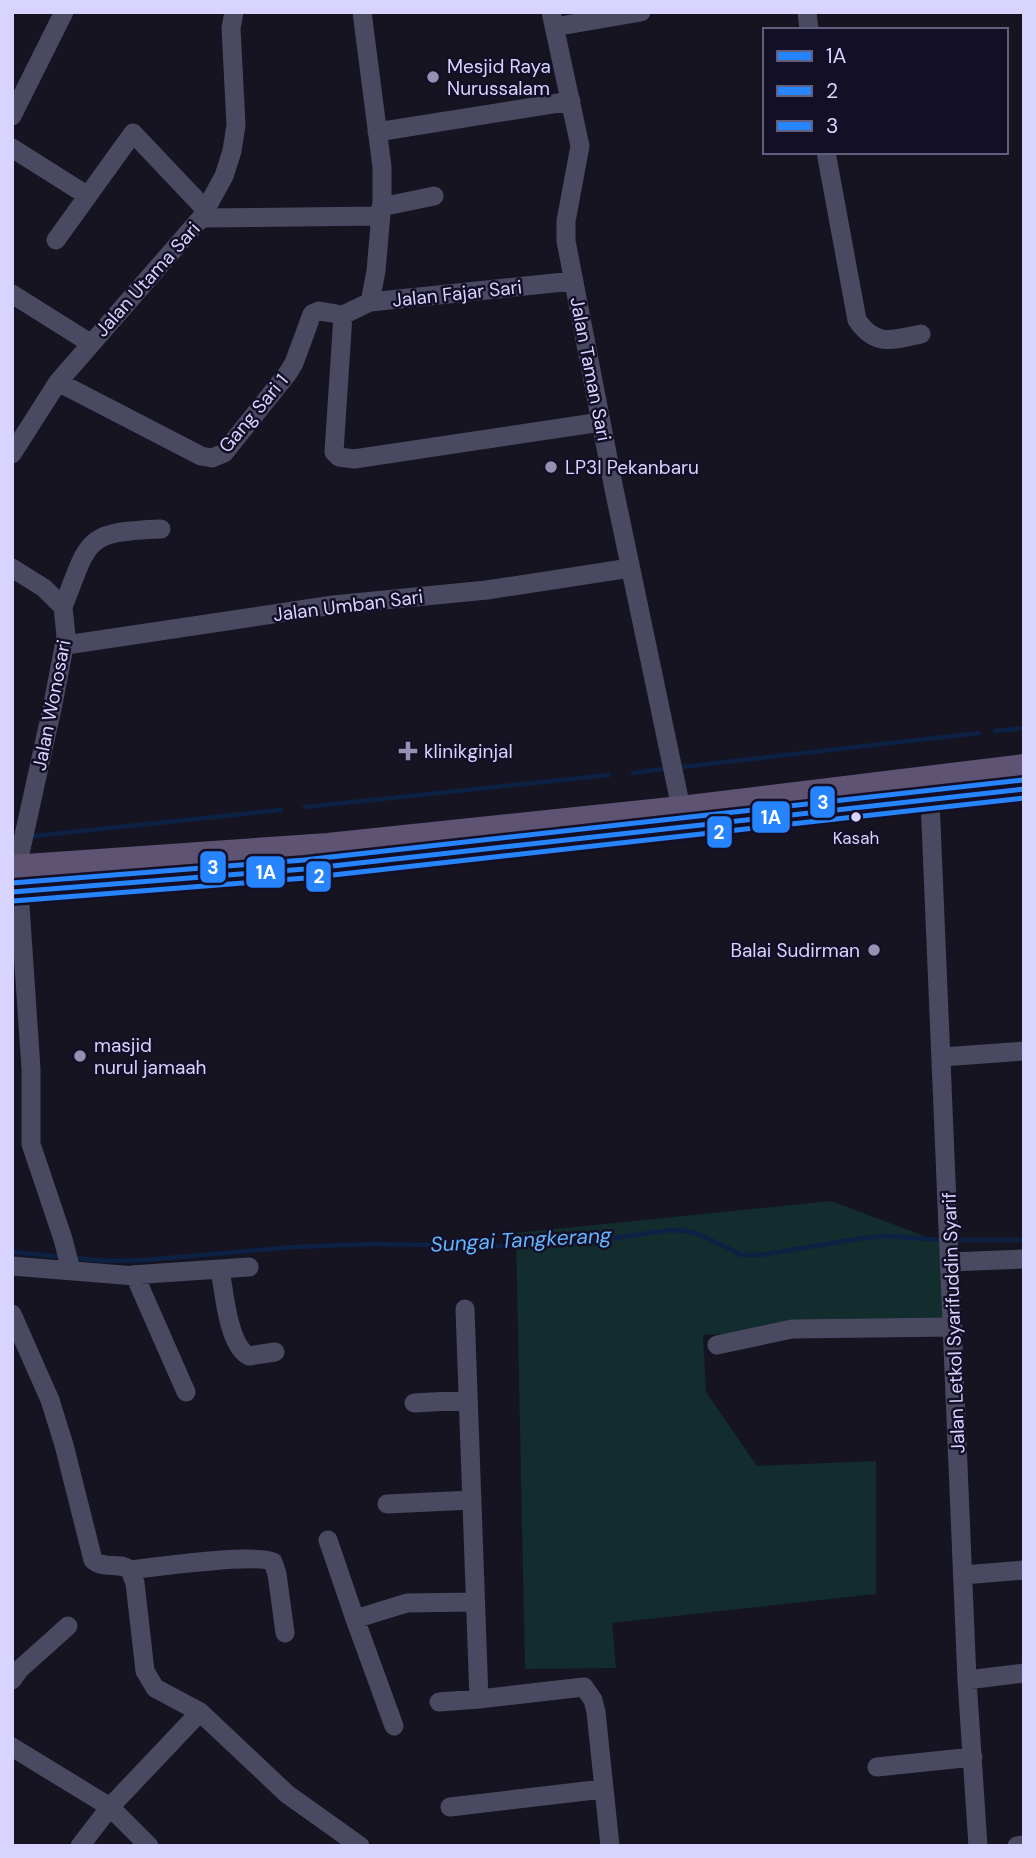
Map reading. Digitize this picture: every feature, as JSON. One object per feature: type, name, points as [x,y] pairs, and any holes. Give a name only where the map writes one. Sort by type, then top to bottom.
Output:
[{"type":"main road","points":[[15,879],[681,808],[1024,766]]},
{"type":"main road","points":[[15,879],[305,869],[1024,789]]},
{"type":"street","points":[[12,116],[64,12]]},
{"type":"street","name":"Jalan Utama Sari","points":[[12,454],[58,382],[204,214],[225,176],[236,125],[231,28],[234,12]]},
{"type":"street","points":[[552,20],[642,12]]},
{"type":"street","points":[[366,14],[382,167],[376,271],[370,302]]},
{"type":"street","name":"Jalan Taman Sari","points":[[552,20],[580,146],[566,222],[566,242],[630,568],[681,808]]},
{"type":"street","points":[[377,132],[570,101]]},
{"type":"street","points":[[56,240],[133,133],[204,214],[381,211],[434,196]]},
{"type":"street","points":[[12,148],[88,195]]},
{"type":"street","points":[[826,154],[857,320],[874,338],[895,339],[921,334]]},
{"type":"street","name":"Jalan Fajar Sari","points":[[343,316],[370,302],[574,281]]},
{"type":"street","name":"Jalan Utama Sari","points":[[12,294],[90,343]]},
{"type":"street","name":"Gang Sari 1","points":[[58,382],[194,453],[212,458],[224,453],[288,373],[298,355],[312,314],[319,311],[343,316]]},
{"type":"street","points":[[343,316],[334,452],[339,457],[354,459],[601,422]]},
{"type":"street","points":[[12,568],[44,588],[63,607],[84,554],[94,540],[122,531],[161,529]]},
{"type":"street","name":"Jalan Umban Sari","points":[[66,645],[332,605],[487,590],[630,568]]},
{"type":"street","name":"Jalan Wonosari","points":[[63,607],[66,645],[15,879],[31,1069],[25,1134],[63,1239],[71,1270]]},
{"type":"street","name":"Jalan Letkol Syarifuddin Syarif","points":[[930,799],[967,1680],[978,1846]]},
{"type":"street","points":[[942,1057],[1024,1051]]},
{"type":"street","points":[[12,1153],[25,1134]]},
{"type":"street","points":[[950,1259],[1024,1259]]},
{"type":"street","points":[[12,1266],[132,1275],[249,1267]]},
{"type":"street","points":[[220,1269],[231,1328],[241,1351],[249,1356],[275,1352]]},
{"type":"street","points":[[132,1275],[138,1279],[186,1392]]},
{"type":"street","points":[[465,1309],[479,1699]]},
{"type":"street","points":[[12,1314],[50,1400],[64,1445],[90,1556],[97,1564],[124,1566],[130,1570],[135,1583],[147,1677],[155,1688],[200,1712],[286,1794],[360,1846]]},
{"type":"street","points":[[717,1345],[792,1329],[953,1327]]},
{"type":"street","points":[[414,1403],[468,1400]]},
{"type":"street","points":[[387,1504],[472,1500]]},
{"type":"street","points":[[328,1540],[394,1726]]},
{"type":"street","points":[[130,1570],[268,1559],[273,1562],[277,1574],[285,1633]]},
{"type":"street","points":[[963,1575],[1024,1570]]},
{"type":"street","points":[[355,1619],[407,1603],[475,1602]]},
{"type":"street","points":[[12,1680],[20,1669],[68,1626]]},
{"type":"street","points":[[967,1680],[1024,1673]]},
{"type":"street","points":[[439,1702],[584,1687],[593,1700],[596,1712],[610,1846]]},
{"type":"street","points":[[80,1846],[110,1807],[200,1712]]},
{"type":"street","points":[[12,1747],[110,1807],[149,1846]]},
{"type":"street","points":[[877,1767],[972,1757]]},
{"type":"street","points":[[450,1807],[603,1789]]},
{"type":"street","points":[[1017,1846],[1024,1845]]},
{"type":"green space","points":[[831,1201],[943,1243],[945,1321],[703,1335],[706,1392],[757,1466],[876,1461],[876,1594],[612,1623],[616,1668],[525,1669],[516,1233]]},
{"type":"waterway","points":[[995,731],[1024,728]]},
{"type":"waterway","points":[[682,767],[979,733]]},
{"type":"waterway","points":[[633,773],[662,769]]},
{"type":"waterway","points":[[305,807],[609,775]]},
{"type":"waterway","points":[[34,836],[281,810]]},
{"type":"waterway","name":"Sungai Tangkerang","points":[[74,1258],[145,1260],[294,1247],[371,1244],[504,1246],[601,1240],[670,1230],[703,1236],[742,1255],[761,1255],[887,1236],[942,1240]]},
{"type":"waterway","name":"Sungai Tangkerang","points":[[955,1240],[1024,1240]]},
{"type":"waterway","name":"Sungai Tangkerang","points":[[12,1252],[62,1257]]},
{"type":"transit line","name":"3","points":[[12,883],[304,860],[1023,780]]},
{"type":"transit line","name":"1A","points":[[12,892],[305,869],[1024,789]]},
{"type":"transit line","name":"2","points":[[13,901],[306,878],[1024,798]]},
{"type":"place","name":"Mesjid Raya Nurussalam","points":[[433,77]]},
{"type":"place","name":"LP3I Pekanbaru","points":[[551,467]]},
{"type":"place","name":"klinikginjal","points":[[408,751]]},
{"type":"place","name":"Kasah","points":[[856,817]]},
{"type":"place","name":"Balai Sudirman","points":[[874,950]]},
{"type":"place","name":"masjid nurul jamaah","points":[[80,1056]]}]
